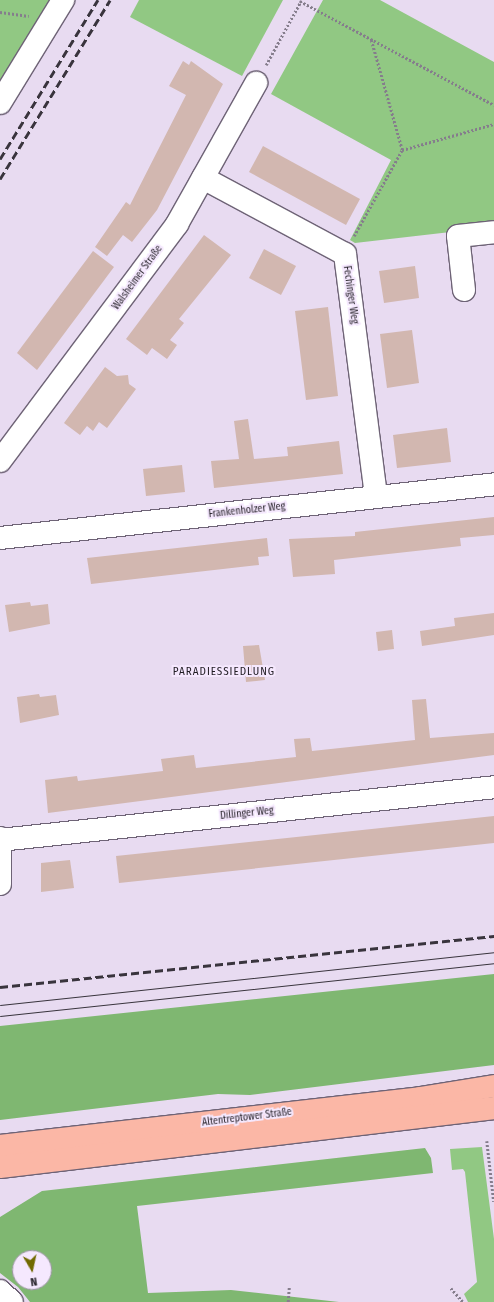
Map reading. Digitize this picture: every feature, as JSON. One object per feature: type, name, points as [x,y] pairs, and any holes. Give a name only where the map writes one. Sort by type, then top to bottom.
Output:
[{"type":"main road","name":"Altentreptower Straße","points":[[0,1146],[420,1098],[494,1086]]},
{"type":"main road","name":"Altentreptower Straße","points":[[0,1167],[494,1108]]},
{"type":"street","points":[[0,103],[63,0]]},
{"type":"street","name":"Walsheimer Straße","points":[[0,461],[140,279],[203,178],[256,83]]},
{"type":"street","name":"Fechinger Weg","points":[[203,178],[345,254],[376,496]]},
{"type":"street","points":[[464,290],[458,236],[494,232]]},
{"type":"street","name":"Frankenholzer Weg","points":[[0,538],[494,484]]},
{"type":"street","name":"Dillinger Weg","points":[[0,840],[494,787]]},
{"type":"street","points":[[0,840],[0,884]]},
{"type":"street","points":[[0,1291],[12,1302]]},
{"type":"path","points":[[256,83],[301,1],[494,105]]},
{"type":"path","points":[[0,12],[52,19]]},
{"type":"path","points":[[345,254],[402,150],[371,40]]},
{"type":"path","points":[[402,150],[494,124]]},
{"type":"path","points":[[487,1141],[494,1202]]},
{"type":"path","points":[[288,1302],[289,1286]]},
{"type":"path","points":[[451,1288],[463,1302]]},
{"type":"green space","points":[[0,0],[54,0],[0,90]]},
{"type":"green space","points":[[139,0],[283,0],[242,76],[130,17]]},
{"type":"green space","points":[[323,0],[380,0],[494,62],[494,227],[355,243],[350,240],[391,160],[271,94]]},
{"type":"green space","points":[[494,974],[494,1065],[250,1095],[218,1094],[0,1120],[0,1026]]},
{"type":"green space","points":[[482,1147],[494,1239],[494,1302],[468,1302],[464,1294],[477,1282],[465,1172],[463,1169],[452,1170],[450,1149]]},
{"type":"green space","points":[[425,1148],[431,1158],[433,1173],[137,1206],[148,1293],[231,1290],[339,1302],[30,1302],[20,1290],[52,1290],[52,1250],[12,1250],[12,1282],[0,1273],[0,1217],[42,1191]]},
{"type":"building","points":[[183,61],[189,65],[191,61],[223,84],[157,210],[132,242],[123,235],[107,256],[95,247],[126,202],[130,205],[186,95],[169,86]]},
{"type":"building","points":[[263,146],[360,199],[346,225],[249,172]]},
{"type":"building","points":[[204,235],[231,255],[179,319],[184,323],[170,340],[177,345],[167,359],[152,348],[147,355],[126,339]]},
{"type":"building","points":[[264,249],[296,266],[281,295],[249,278]]},
{"type":"building","points":[[93,251],[114,267],[37,370],[17,353]]},
{"type":"building","points":[[415,266],[419,298],[384,303],[379,271]]},
{"type":"building","points":[[328,307],[338,396],[306,400],[295,311]]},
{"type":"building","points":[[412,330],[419,383],[387,388],[380,334]]},
{"type":"building","points":[[105,367],[117,376],[128,375],[129,384],[136,389],[107,428],[99,422],[93,431],[87,426],[80,435],[64,423]]},
{"type":"building","points":[[248,419],[254,459],[288,456],[287,447],[339,441],[343,474],[214,488],[211,461],[239,459],[234,421]]},
{"type":"building","points":[[447,428],[451,462],[397,468],[393,435]]},
{"type":"building","points":[[182,465],[185,492],[146,496],[143,469]]},
{"type":"building","points":[[494,517],[494,535],[460,538],[461,546],[334,560],[335,574],[293,577],[289,539],[355,536],[355,532]]},
{"type":"building","points":[[267,538],[269,556],[258,557],[259,565],[91,584],[87,558]]},
{"type":"building","points":[[30,602],[31,606],[48,604],[50,624],[9,632],[5,605]]},
{"type":"building","points":[[494,613],[494,635],[422,646],[420,631],[455,626],[454,618]]},
{"type":"building","points":[[392,630],[394,649],[378,651],[376,632]]},
{"type":"building","points":[[259,645],[265,680],[246,682],[243,646]]},
{"type":"building","points":[[39,694],[40,697],[56,695],[59,715],[20,723],[17,697]]},
{"type":"building","points":[[426,699],[430,738],[494,733],[494,755],[48,813],[45,780],[77,776],[78,781],[163,771],[161,759],[194,755],[196,768],[296,757],[294,739],[310,738],[312,751],[415,740],[412,700]]},
{"type":"building","points":[[494,816],[494,843],[119,883],[116,856]]},
{"type":"building","points":[[70,860],[74,888],[41,892],[41,863]]},
{"type":"tram line","points":[[0,1005],[494,952]]},
{"type":"tram line","points":[[0,1016],[494,963]]},
{"type":"railway","points":[[0,159],[98,0]]},
{"type":"railway","points":[[0,179],[110,0]]},
{"type":"railway","points":[[0,987],[494,936]]},
{"type":"district","name":"PARADIESSIEDLUNG","points":[[224,672]]}]
